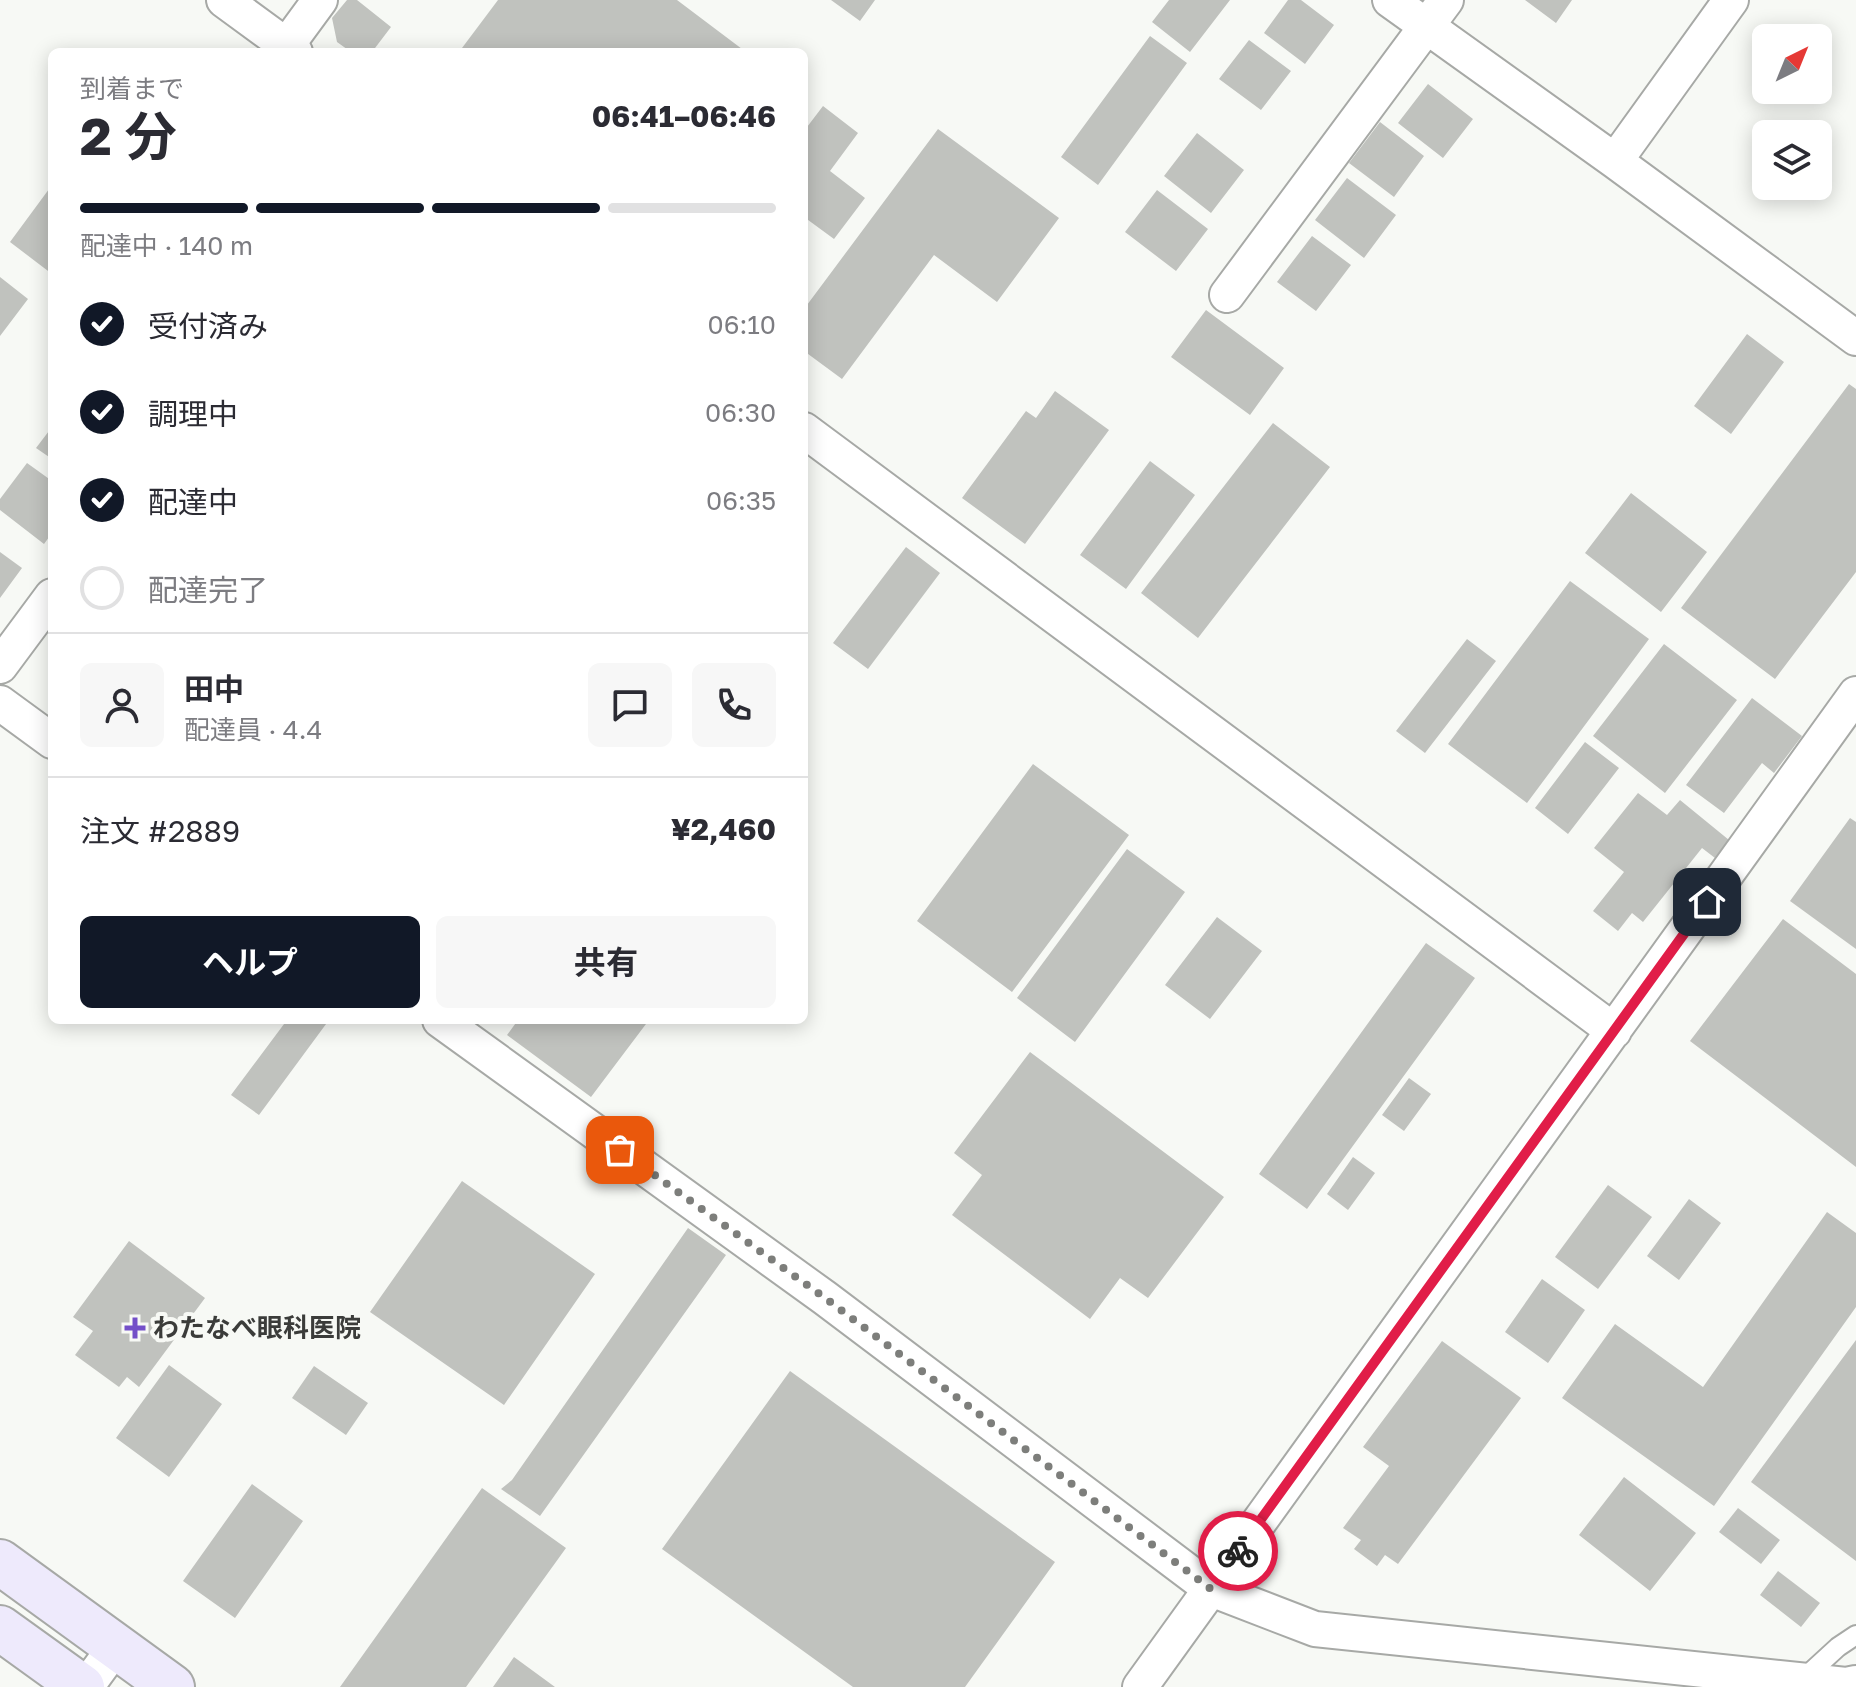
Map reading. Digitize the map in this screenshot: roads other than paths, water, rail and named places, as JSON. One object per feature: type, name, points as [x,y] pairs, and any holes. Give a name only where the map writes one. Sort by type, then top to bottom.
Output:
[{"type":"main road","points":[[0,1562],[172,1687]]},
{"type":"main road","points":[[0,1628],[84,1687]]},
{"type":"street","points":[[224,0],[290,48]]},
{"type":"street","points":[[292,48],[320,0]]},
{"type":"street","points":[[1390,0],[1436,14],[1615,161],[1856,338]]},
{"type":"street","points":[[1615,161],[1731,0]]},
{"type":"street","points":[[1227,295],[1436,14]]},
{"type":"street","points":[[808,433],[1614,1031]]},
{"type":"street","points":[[0,666],[48,601]]},
{"type":"street","points":[[1140,1687],[1856,694]]},
{"type":"street","points":[[0,703],[48,738]]},
{"type":"street","points":[[446,1024],[825,1298],[1211,1589],[1315,1629],[1846,1685],[1856,1683]]},
{"type":"street","points":[[84,1687],[116,1646]]},
{"type":"lane","points":[[1802,1680],[1856,1635]]},
{"type":"place","name":"わたなべ眼科医院","points":[[135,1328]]}]
